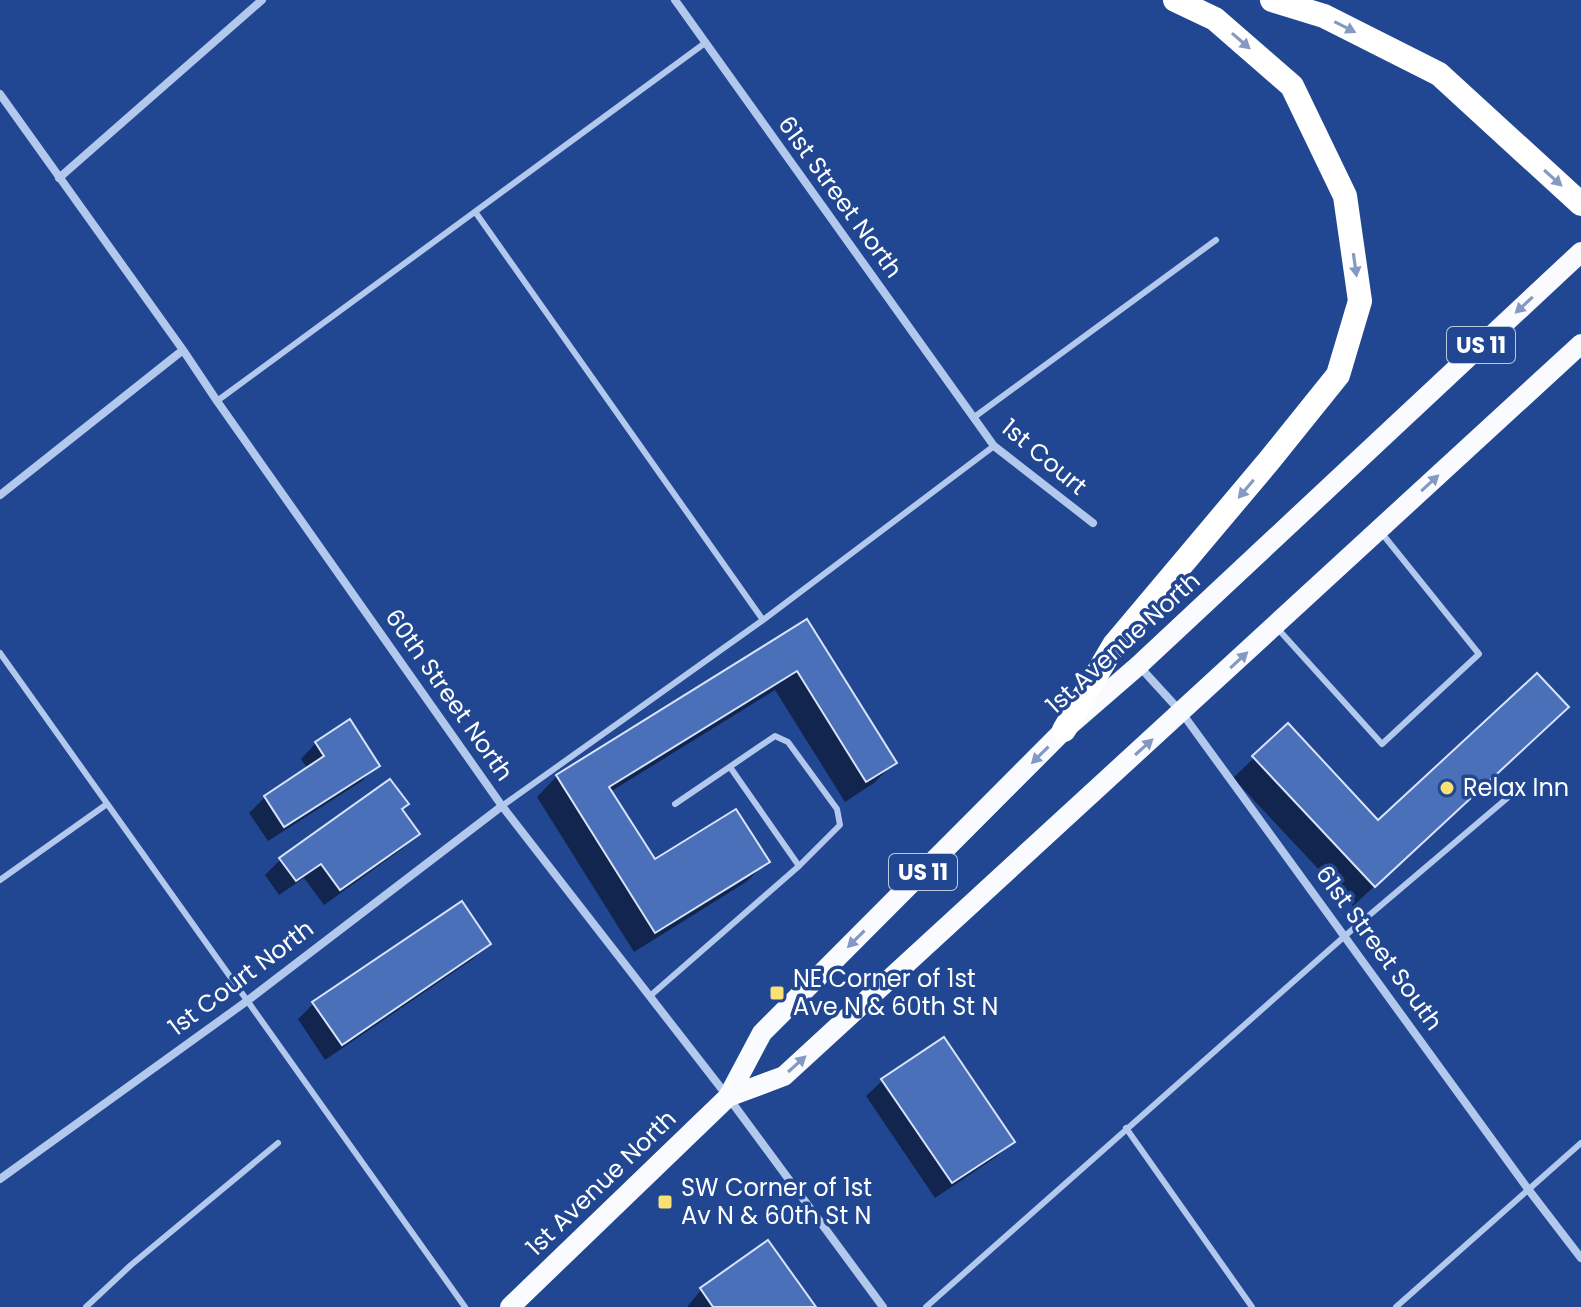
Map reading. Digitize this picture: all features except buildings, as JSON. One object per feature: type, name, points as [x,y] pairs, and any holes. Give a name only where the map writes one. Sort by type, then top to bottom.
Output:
[{"type":"highway","points":[[1064,730],[1114,645],[1338,375],[1360,301],[1345,196],[1292,86],[1215,19],[1175,0]]},
{"type":"highway","points":[[1272,0],[1324,16],[1439,74],[1581,204]]},
{"type":"main road","name":"1st Avenue North","points":[[510,1307],[728,1097],[762,1033],[1064,730],[1139,665],[1581,252]]},
{"type":"main road","name":"1st Avenue North","points":[[728,1097],[784,1076],[1581,344]]},
{"type":"street","points":[[59,178],[262,0]]},
{"type":"street","name":"61st Street North","points":[[675,0],[973,418]]},
{"type":"street","name":"60th Street North","points":[[0,94],[502,806],[728,1097],[883,1307]]},
{"type":"street","points":[[0,495],[183,350]]},
{"type":"street","name":"1st Court","points":[[973,418],[994,446],[1093,523]]},
{"type":"street","name":"61st Street South","points":[[1139,665],[1182,713],[1581,1258]]},
{"type":"street","name":"1st Court North","points":[[0,1179],[247,1001],[502,806]]},
{"type":"lane","points":[[217,401],[705,43]]},
{"type":"lane","points":[[476,213],[763,620]]},
{"type":"lane","points":[[973,418],[1216,240]]},
{"type":"lane","points":[[502,806],[763,620],[994,446]]},
{"type":"lane","points":[[1275,627],[1382,744],[1479,654],[1379,530]]},
{"type":"lane","points":[[0,653],[465,1307]]},
{"type":"lane","points":[[650,996],[799,866],[840,825],[837,809],[788,742],[775,736],[675,804]]},
{"type":"lane","points":[[730,767],[799,866]]},
{"type":"lane","points":[[926,1307],[1346,935],[1525,783]]},
{"type":"lane","points":[[0,880],[107,804]]},
{"type":"lane","points":[[1126,1128],[1252,1307]]},
{"type":"lane","points":[[86,1307],[131,1265],[278,1143]]},
{"type":"lane","points":[[1396,1307],[1581,1143]]},
{"type":"place","name":"Relax Inn","points":[[1447,788]]},
{"type":"place","name":"NE Corner of 1st Ave N & 60th St N","points":[[777,993]]},
{"type":"place","name":"SW Corner of 1st Av N & 60th St N","points":[[665,1202]]}]
